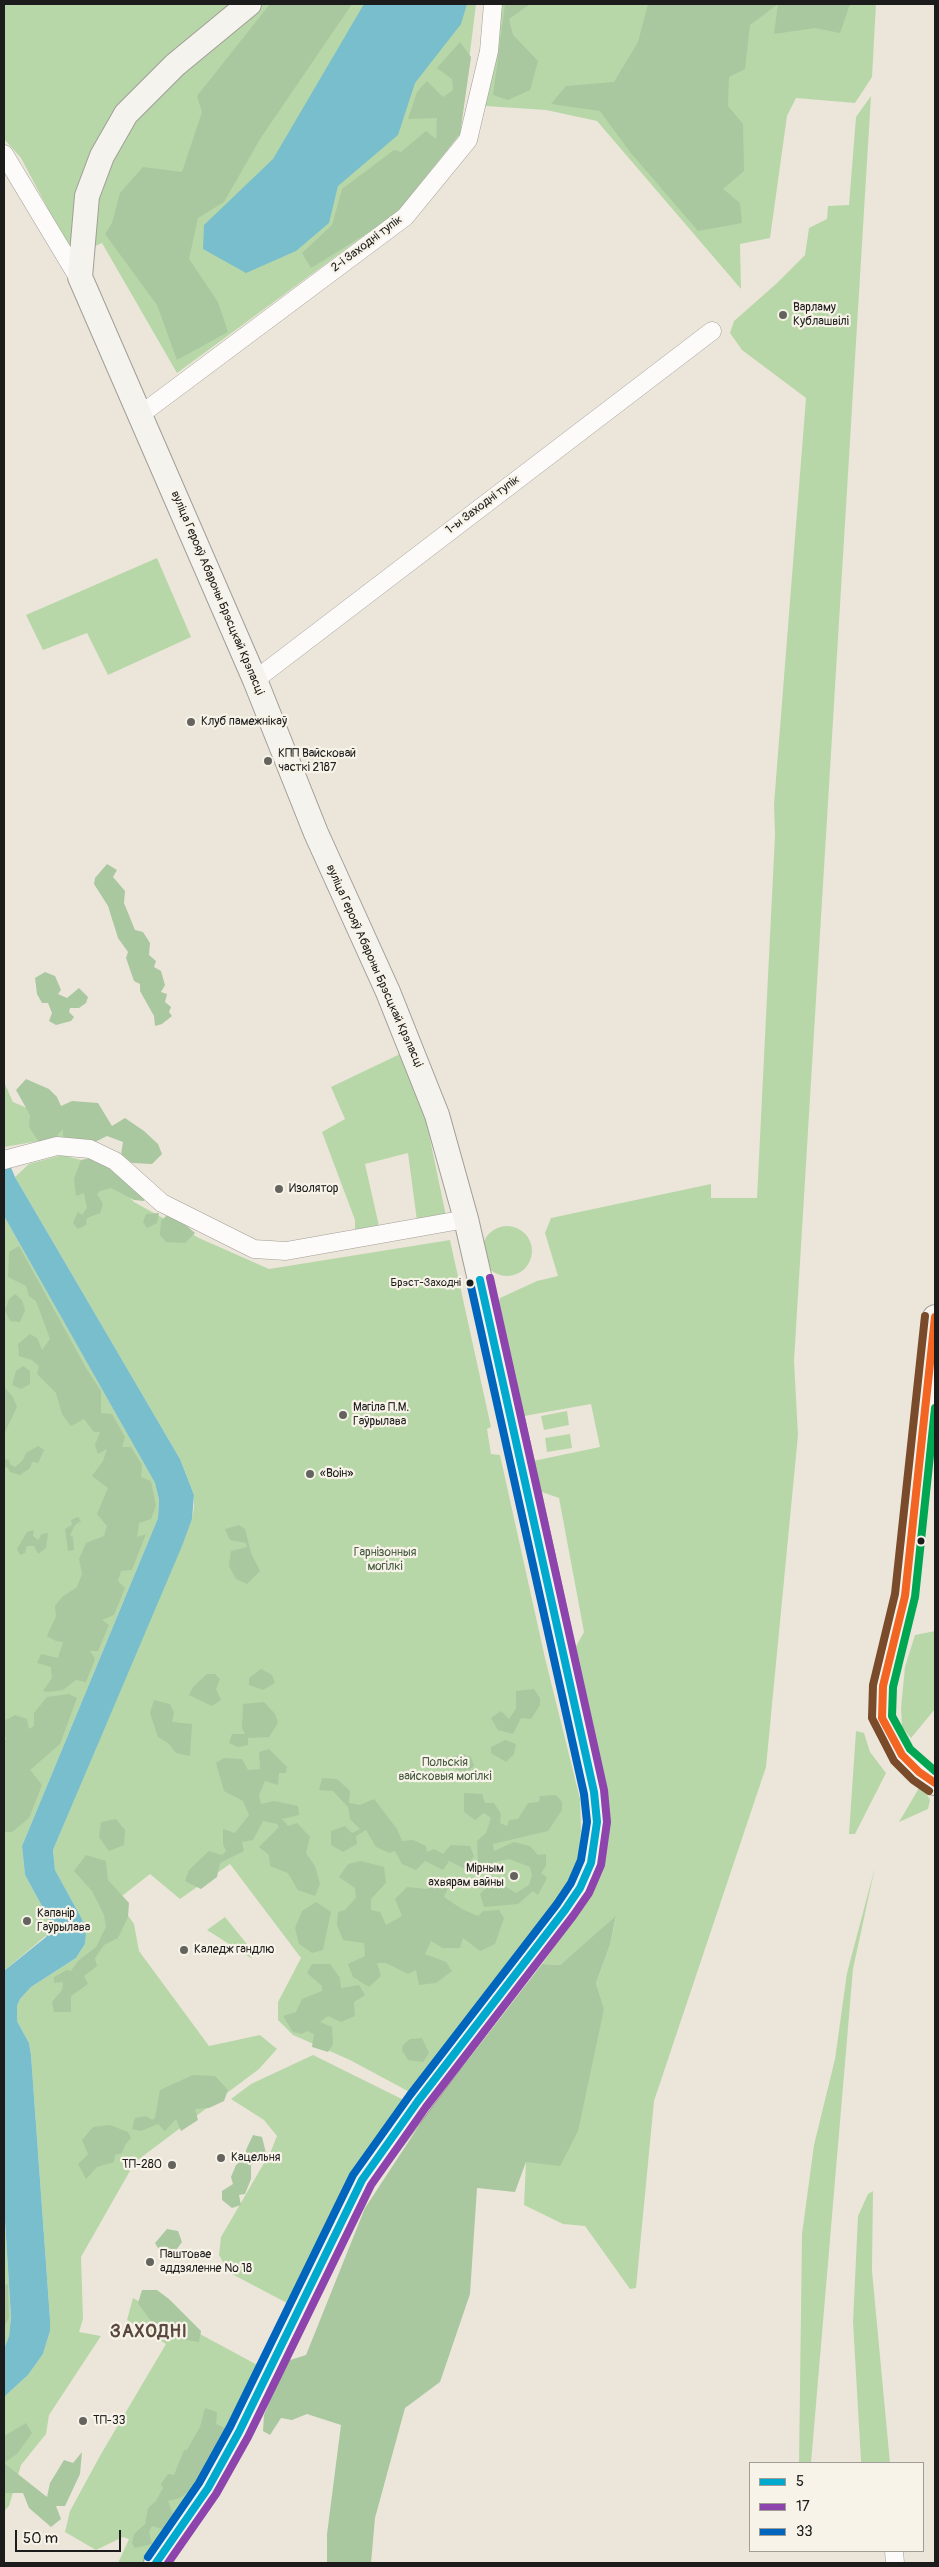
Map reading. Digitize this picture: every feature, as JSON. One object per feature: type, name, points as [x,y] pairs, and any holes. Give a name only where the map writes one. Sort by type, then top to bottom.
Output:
[{"type":"main road","name":"вуліца Герояў Абароны Брэсцкай Крэпасці","points":[[156,2563],[208,2488],[239,2432],[362,2180],[418,2102],[566,1910],[580,1888],[592,1856],[597,1822],[594,1792],[466,1219],[436,1115],[422,1074],[388,992],[316,833],[255,680],[80,276],[86,196],[102,156],[126,114],[175,65],[249,4]]},
{"type":"main road","points":[[935,1317],[905,1596],[883,1686],[882,1718],[902,1755],[919,1772],[935,1783]]},
{"type":"street","name":"2-і Заходні тупік","points":[[140,415],[405,217],[468,140],[489,51],[493,4]]},
{"type":"street","name":"вуліца Герояў Абароны Брэсцкай Крэпасці","points":[[4,154],[86,288]]},
{"type":"street","name":"1-ы Заходні тупік","points":[[255,680],[712,331]]},
{"type":"street","points":[[4,1160],[57,1146],[90,1149],[116,1160],[162,1203],[254,1249],[286,1251],[466,1219]]},
{"type":"green space","points":[[4,4],[476,4],[460,134],[399,210],[177,373],[102,243],[73,256],[21,158],[4,139]]},
{"type":"green space","points":[[270,4],[352,4],[260,139],[224,202],[198,218],[189,259],[218,302],[228,332],[177,360],[157,305],[105,234],[112,223],[120,193],[143,167],[182,172],[202,112],[197,96]]},
{"type":"green space","points":[[501,4],[876,4],[872,77],[855,103],[796,98],[787,116],[770,238],[740,244],[741,289],[597,121],[546,110],[485,106]]},
{"type":"green space","points":[[505,4],[530,4],[509,19],[513,35],[538,61],[530,90],[508,100],[493,95]]},
{"type":"green space","points":[[648,4],[778,4],[750,25],[745,69],[729,77],[728,106],[743,124],[744,171],[723,189],[740,203],[742,223],[698,231],[630,152],[600,111],[551,104],[566,86],[614,82],[638,42]]},
{"type":"green space","points":[[778,4],[850,4],[840,33],[815,28],[774,34]]},
{"type":"green space","points":[[460,42],[471,57],[460,134],[399,210],[374,229],[311,268],[302,253],[332,225],[342,189],[394,150],[401,152],[426,131],[436,139],[437,118],[408,119],[417,92],[427,81],[443,97],[453,90],[452,79],[437,68]]},
{"type":"green space","points":[[871,96],[794,1361],[798,1435],[766,1767],[654,2101],[636,2288],[630,2289],[585,2226],[563,2224],[524,2205],[526,2162],[604,2010],[596,1983],[610,1945],[616,1917],[560,1965],[542,1964],[576,1916],[599,1868],[570,1657],[584,1632],[559,1498],[539,1491],[533,1461],[600,1447],[591,1404],[524,1416],[498,1305],[500,1298],[537,1281],[558,1276],[545,1233],[551,1218],[711,1184],[711,1198],[757,1198],[775,835],[774,804],[806,398],[742,350],[730,333],[734,321],[805,255],[809,228],[827,219],[828,206],[849,205],[856,117]]},
{"type":"green space","points":[[157,558],[191,637],[108,675],[87,633],[43,650],[26,615]]},
{"type":"green space","points":[[107,864],[117,870],[113,877],[125,891],[124,903],[135,930],[143,932],[150,943],[149,955],[156,961],[154,967],[161,971],[165,985],[161,992],[167,994],[165,1002],[171,1007],[169,1012],[172,1016],[162,1024],[155,1026],[154,1016],[140,991],[140,984],[134,981],[126,958],[128,952],[118,938],[108,906],[94,884],[95,878]]},
{"type":"green space","points":[[45,972],[55,976],[61,990],[58,994],[67,998],[79,988],[88,997],[86,1003],[79,1008],[70,1008],[69,1012],[74,1017],[71,1021],[56,1025],[49,1021],[52,1013],[48,1003],[42,1003],[37,994],[35,978]]},
{"type":"green space","points":[[400,1054],[426,1120],[446,1216],[417,1221],[408,1153],[365,1164],[379,1226],[355,1230],[355,1220],[322,1132],[345,1119],[331,1087]]},
{"type":"green space","points":[[26,1079],[49,1089],[57,1097],[61,1106],[72,1101],[98,1103],[112,1126],[125,1118],[144,1131],[158,1144],[162,1154],[152,1164],[132,1163],[121,1155],[123,1142],[107,1136],[93,1143],[63,1139],[63,1129],[53,1140],[39,1142],[29,1127],[30,1115],[16,1090]]},
{"type":"green space","points":[[4,1082],[13,1102],[86,1133],[4,1147]]},
{"type":"green space","points":[[62,1155],[100,1165],[134,1202],[199,1238],[269,1269],[450,1240],[491,1427],[487,1429],[491,1454],[500,1455],[545,1658],[580,1799],[581,1830],[578,1859],[563,1899],[417,2096],[350,2060],[293,2035],[278,2020],[278,2002],[301,1958],[230,1864],[180,1899],[150,1874],[117,1900],[134,1924],[139,1951],[209,2046],[260,2035],[277,2049],[259,2069],[135,2162],[81,2257],[83,2319],[79,2332],[101,2336],[49,2415],[46,2434],[21,2465],[9,2506],[4,2511],[4,2397],[28,2375],[43,2354],[50,2331],[31,2055],[29,2043],[17,2021],[17,2006],[20,1999],[31,1987],[76,1958],[85,1944],[86,1935],[82,1919],[55,1870],[53,1850],[192,1519],[194,1507],[194,1495],[180,1459],[15,1177],[29,1164]]},
{"type":"green space","points":[[95,1157],[114,1166],[146,1196],[144,1201],[134,1200],[111,1188],[100,1191],[97,1194],[103,1204],[100,1213],[87,1218],[86,1225],[78,1229],[73,1223],[76,1216],[78,1212],[82,1215],[87,1208],[84,1193],[76,1196],[74,1179],[81,1160]]},
{"type":"green space","points":[[159,1213],[157,1223],[147,1228],[143,1222],[146,1214]]},
{"type":"green space","points":[[168,1214],[181,1221],[195,1233],[185,1243],[166,1242],[160,1235],[161,1221]]},
{"type":"green space","points":[[4,1216],[155,1483],[159,1500],[158,1518],[22,1846],[25,1875],[49,1919],[49,1933],[4,1971]]},
{"type":"green space","points":[[507,1226],[521,1230],[528,1237],[532,1251],[528,1265],[521,1272],[507,1276],[493,1272],[486,1265],[482,1251],[486,1237],[493,1230]]},
{"type":"green space","points":[[19,1246],[86,1368],[101,1391],[101,1413],[112,1414],[125,1437],[122,1447],[131,1447],[142,1465],[141,1477],[151,1481],[156,1506],[151,1519],[139,1523],[137,1537],[146,1534],[132,1570],[121,1571],[118,1581],[125,1588],[114,1615],[102,1620],[109,1625],[98,1651],[90,1651],[95,1659],[86,1682],[76,1680],[63,1690],[49,1692],[43,1691],[52,1678],[51,1667],[37,1663],[41,1654],[58,1658],[63,1642],[56,1641],[47,1636],[56,1616],[55,1606],[62,1597],[77,1587],[82,1574],[79,1559],[86,1543],[104,1536],[107,1526],[97,1514],[108,1488],[92,1476],[103,1461],[107,1449],[98,1454],[95,1445],[100,1432],[94,1432],[84,1419],[71,1426],[62,1414],[56,1393],[37,1374],[39,1366],[32,1360],[19,1356],[18,1344],[30,1334],[37,1338],[42,1350],[50,1339],[36,1301],[29,1296],[26,1286],[8,1277],[9,1252]]},
{"type":"green space","points":[[15,1294],[22,1300],[25,1310],[20,1322],[10,1321],[5,1310],[9,1299]]},
{"type":"green space","points":[[23,1366],[30,1371],[30,1384],[21,1389],[12,1385],[16,1371]]},
{"type":"green space","points":[[4,1387],[13,1397],[17,1407],[4,1434]]},
{"type":"green space","points":[[567,1411],[569,1425],[544,1430],[541,1416]]},
{"type":"green space","points":[[570,1434],[572,1448],[547,1452],[545,1438]]},
{"type":"green space","points":[[38,1446],[44,1450],[38,1463],[32,1462],[30,1468],[20,1475],[10,1472],[7,1467],[4,1468],[4,1460],[9,1459],[10,1464],[15,1467],[23,1460],[26,1453]]},
{"type":"green space","points":[[78,1517],[81,1521],[75,1525],[70,1535],[73,1537],[74,1550],[68,1551],[65,1529],[72,1525],[71,1520]]},
{"type":"green space","points":[[239,1525],[245,1529],[251,1553],[260,1571],[247,1584],[236,1579],[229,1566],[231,1551],[247,1547],[246,1543],[230,1540],[225,1529]]},
{"type":"green space","points":[[34,1530],[33,1536],[38,1540],[42,1534],[48,1533],[46,1548],[38,1554],[34,1546],[27,1546],[25,1553],[20,1555],[17,1549],[27,1532]]},
{"type":"green space","points":[[935,1631],[935,1709],[911,1738],[902,1727],[901,1708],[905,1667],[915,1635]]},
{"type":"green space","points":[[261,1669],[272,1675],[275,1683],[263,1690],[249,1685],[249,1678]]},
{"type":"green space","points":[[207,1674],[215,1674],[220,1679],[216,1689],[221,1700],[212,1706],[189,1695],[193,1687]]},
{"type":"green space","points":[[534,1689],[540,1698],[540,1705],[531,1719],[521,1718],[513,1734],[498,1730],[491,1718],[501,1711],[509,1719],[516,1709],[516,1691]]},
{"type":"green space","points":[[69,1694],[77,1698],[60,1744],[30,1770],[42,1785],[29,1818],[12,1832],[4,1832],[4,1741],[7,1738],[4,1737],[4,1721],[15,1715],[27,1719],[29,1729],[34,1726],[34,1713],[47,1697]]},
{"type":"green space","points":[[154,1700],[170,1704],[174,1713],[172,1722],[192,1724],[190,1756],[176,1753],[168,1743],[158,1737],[150,1713]]},
{"type":"green space","points":[[264,1702],[275,1714],[278,1723],[269,1737],[248,1738],[248,1745],[238,1747],[229,1743],[232,1734],[245,1734],[242,1728],[243,1704]]},
{"type":"green space","points":[[856,1731],[864,1733],[870,1752],[886,1773],[855,1834],[849,1834]]},
{"type":"green space","points":[[505,1740],[516,1744],[514,1754],[506,1762],[491,1753],[491,1747]]},
{"type":"green space","points":[[269,1749],[287,1767],[286,1773],[279,1773],[278,1785],[265,1781],[259,1795],[261,1804],[274,1801],[298,1806],[299,1815],[282,1819],[288,1826],[297,1823],[310,1837],[306,1853],[315,1866],[320,1884],[315,1896],[298,1890],[288,1873],[270,1866],[269,1855],[259,1847],[279,1827],[277,1824],[263,1821],[253,1840],[242,1842],[244,1851],[220,1863],[217,1877],[201,1889],[185,1881],[189,1870],[209,1851],[222,1855],[226,1851],[223,1844],[223,1829],[235,1833],[249,1815],[243,1801],[224,1791],[216,1763],[224,1758],[242,1759],[248,1770],[260,1769],[259,1752]]},
{"type":"green space","points":[[463,1754],[471,1757],[474,1766],[466,1773],[453,1768],[452,1757]]},
{"type":"green space","points":[[322,1778],[337,1779],[350,1791],[349,1803],[360,1805],[374,1799],[397,1829],[402,1841],[413,1840],[426,1846],[427,1852],[434,1849],[443,1854],[451,1845],[470,1846],[474,1856],[470,1861],[472,1866],[467,1870],[449,1861],[443,1870],[425,1861],[416,1870],[402,1864],[395,1851],[389,1853],[376,1847],[366,1830],[356,1836],[357,1844],[343,1852],[331,1845],[331,1831],[345,1826],[352,1833],[360,1829],[350,1819],[348,1807],[333,1791],[319,1790]]},
{"type":"green space","points":[[919,1788],[926,1793],[930,1800],[928,1809],[899,1822]]},
{"type":"green space","points":[[464,1793],[482,1794],[485,1803],[494,1803],[501,1814],[500,1823],[507,1826],[509,1820],[518,1819],[528,1803],[539,1802],[540,1796],[556,1795],[562,1802],[562,1810],[548,1831],[493,1844],[494,1851],[514,1842],[530,1846],[538,1855],[546,1854],[546,1866],[541,1873],[547,1878],[538,1895],[533,1891],[518,1904],[484,1907],[480,1894],[490,1884],[505,1886],[516,1893],[529,1885],[532,1875],[530,1867],[509,1859],[478,1866],[477,1841],[486,1833],[491,1818],[484,1813],[475,1820],[464,1812]]},
{"type":"green space","points":[[116,1819],[125,1830],[124,1845],[109,1851],[99,1837],[101,1822]]},
{"type":"green space","points":[[86,1855],[106,1861],[108,1880],[129,1903],[128,1917],[118,1938],[104,1945],[95,1958],[97,1966],[84,1976],[88,1984],[71,1996],[71,2012],[54,2012],[52,2002],[62,1990],[63,1982],[54,1983],[54,1977],[67,1970],[71,1971],[78,1961],[96,1947],[106,1927],[104,1915],[92,1891],[74,1871]]},
{"type":"green space","points":[[361,1861],[384,1867],[386,1883],[371,1899],[371,1910],[380,1912],[386,1925],[402,1916],[395,1899],[407,1887],[427,1889],[444,1882],[448,1888],[444,1897],[462,1909],[478,1916],[483,1911],[499,1910],[504,1918],[495,1944],[480,1951],[463,1938],[460,1948],[443,1948],[431,1941],[425,1954],[446,1962],[452,1971],[436,1983],[419,1985],[416,1970],[408,1974],[386,1963],[377,1963],[381,1976],[369,1987],[353,1977],[348,1964],[365,1956],[364,1943],[343,1940],[337,1925],[338,1912],[345,1910],[356,1898],[355,1888],[339,1877],[348,1864]]},
{"type":"green space","points":[[875,1867],[853,1969],[811,2462],[799,2462],[802,2234],[814,2145],[835,2059],[847,1973]]},
{"type":"green space","points":[[316,1902],[331,1912],[323,1950],[312,1953],[299,1944],[295,1928],[302,1911]]},
{"type":"green space","points":[[616,1916],[610,1945],[596,1983],[604,2009],[578,2131],[560,2166],[526,2162],[515,2192],[477,2188],[470,2294],[440,2382],[405,2408],[375,2518],[371,2563],[327,2563],[327,2534],[341,2425],[307,2414],[292,2420],[281,2418],[270,2435],[263,2431],[264,2415],[287,2361],[306,2355],[365,2208],[430,2109],[542,1964],[560,1965]]},
{"type":"green space","points":[[225,1917],[255,1954],[251,1958],[207,1930]]},
{"type":"green space","points":[[312,1964],[330,1964],[340,1978],[341,1988],[359,1985],[365,1995],[354,2002],[355,2016],[341,2022],[328,2016],[320,2022],[332,2027],[333,2044],[328,2052],[312,2047],[314,2034],[307,2031],[302,2034],[293,2032],[283,2016],[296,2012],[302,1999],[322,1991],[322,1986],[307,1973]]},
{"type":"green space","points":[[422,2038],[429,2053],[423,2062],[408,2060],[402,2050],[403,2045],[410,2039]]},
{"type":"green space","points":[[313,2055],[410,2103],[296,2298],[287,2303],[228,2272],[219,2255],[221,2237],[271,2151],[277,2136],[264,2120],[231,2099],[251,2084]]},
{"type":"green space","points":[[193,2075],[215,2076],[228,2090],[224,2101],[209,2108],[195,2109],[198,2120],[181,2131],[176,2119],[165,2131],[158,2124],[141,2131],[132,2129],[135,2118],[146,2116],[152,2120],[155,2118],[160,2090]]},
{"type":"green space","points":[[110,2125],[128,2132],[131,2138],[125,2145],[122,2153],[115,2155],[114,2162],[97,2167],[86,2179],[78,2164],[88,2154],[82,2140],[93,2127]]},
{"type":"green space","points":[[253,2135],[262,2137],[266,2153],[251,2165],[251,2179],[245,2194],[239,2195],[241,2205],[232,2208],[222,2200],[222,2191],[233,2184],[231,2177],[236,2165],[246,2157],[246,2150]]},
{"type":"green space","points":[[873,2191],[872,2271],[890,2462],[861,2462],[853,2322],[858,2216],[868,2194]]},
{"type":"green space","points":[[4,2205],[11,2317],[9,2336],[4,2349]]},
{"type":"green space","points":[[167,2229],[178,2231],[182,2242],[174,2253],[161,2253],[155,2243]]},
{"type":"green space","points":[[8,2284],[9,2318],[4,2327],[4,2285]]},
{"type":"green space","points":[[142,2290],[157,2290],[169,2299],[201,2331],[199,2342],[174,2338],[150,2320],[138,2303]]},
{"type":"green space","points":[[133,2298],[263,2368],[220,2452],[146,2563],[118,2563],[129,2539],[123,2537],[96,2550],[65,2532],[70,2511],[101,2454],[166,2344],[127,2320]]},
{"type":"green space","points":[[205,2408],[217,2412],[216,2424],[227,2429],[216,2449],[208,2458],[194,2487],[180,2498],[168,2501],[173,2514],[172,2527],[162,2529],[152,2526],[149,2532],[152,2544],[135,2548],[132,2543],[134,2534],[145,2524],[148,2508],[156,2501],[163,2488],[161,2484],[168,2474],[174,2475],[184,2450],[187,2450],[200,2427]]},
{"type":"green space","points":[[26,2423],[32,2433],[17,2454],[4,2463],[4,2436]]},
{"type":"green space","points":[[82,2452],[80,2474],[65,2506],[56,2506],[61,2519],[51,2527],[29,2508],[23,2493],[4,2493],[4,2463],[47,2497],[50,2483],[64,2460],[73,2463]]},
{"type":"water","points":[[364,4],[467,4],[461,24],[415,83],[398,135],[338,186],[329,223],[296,251],[246,273],[203,249],[204,225],[273,159]]},
{"type":"water","points":[[4,1151],[15,1177],[180,1459],[194,1495],[192,1519],[182,1546],[53,1850],[55,1870],[82,1919],[86,1935],[85,1944],[76,1958],[31,1987],[20,1999],[17,2006],[17,2021],[29,2043],[31,2055],[50,2331],[43,2354],[28,2375],[4,2397],[4,2349],[9,2336],[11,2317],[4,2205],[4,1971],[46,1937],[50,1928],[49,1919],[25,1875],[22,1846],[158,1518],[159,1500],[155,1483],[4,1216]]},
{"type":"transit line","name":"17","points":[[168,2563],[216,2494],[248,2437],[371,2185],[426,2107],[573,1916],[589,1893],[601,1865],[607,1822],[604,1790],[490,1278]]},
{"type":"transit line","name":"5","points":[[156,2563],[208,2488],[239,2432],[362,2180],[418,2101],[565,1910],[580,1888],[591,1863],[597,1822],[594,1792],[480,1280]]},
{"type":"transit line","name":"33","points":[[148,2557],[199,2483],[230,2427],[353,2175],[410,2095],[557,1904],[571,1883],[581,1860],[587,1822],[584,1794],[470,1282]]},
{"type":"transit line","points":[[925,1316],[895,1594],[873,1685],[872,1718],[894,1761],[913,1780],[929,1791]]},
{"type":"transit line","points":[[935,1317],[905,1596],[883,1686],[882,1718],[902,1755],[919,1772],[935,1783]]},
{"type":"transit line","name":"50","points":[[935,1408],[915,1597],[893,1687],[892,1716],[910,1749],[935,1771]]},
{"type":"place","name":"Варламу Кублашвілі","points":[[783,315]]},
{"type":"place","name":"Клуб памежнікаў","points":[[191,722]]},
{"type":"place","name":"КПП Вайсковай часткі 2187","points":[[268,761]]},
{"type":"place","name":"Изолятор","points":[[279,1189]]},
{"type":"place","name":"Брэст-Заходні","points":[[470,1283]]},
{"type":"place","name":"Магіла П.М. Гаўрылава","points":[[343,1415]]},
{"type":"place","name":"«Воін»","points":[[310,1474]]},
{"type":"place","name":"Мірным ахвярам вайны","points":[[514,1876]]},
{"type":"place","name":"Капанір Гаўрылава","points":[[27,1921]]},
{"type":"place","name":"Каледж гандлю","points":[[184,1950]]},
{"type":"place","name":"Кацельня","points":[[221,2158]]},
{"type":"place","name":"ТП-280","points":[[172,2165]]},
{"type":"place","name":"Паштовае аддзяленне № 18","points":[[150,2262]]},
{"type":"place","name":"ТП-33","points":[[83,2421]]},
{"type":"district","name":"ЗАХОДНІ","points":[[149,2332]]},
{"type":"park label","name":"Гарнізонныя могілкі","points":[[385,1560]]},
{"type":"park label","name":"Польскія вайсковыя могілкі","points":[[445,1770]]}]
